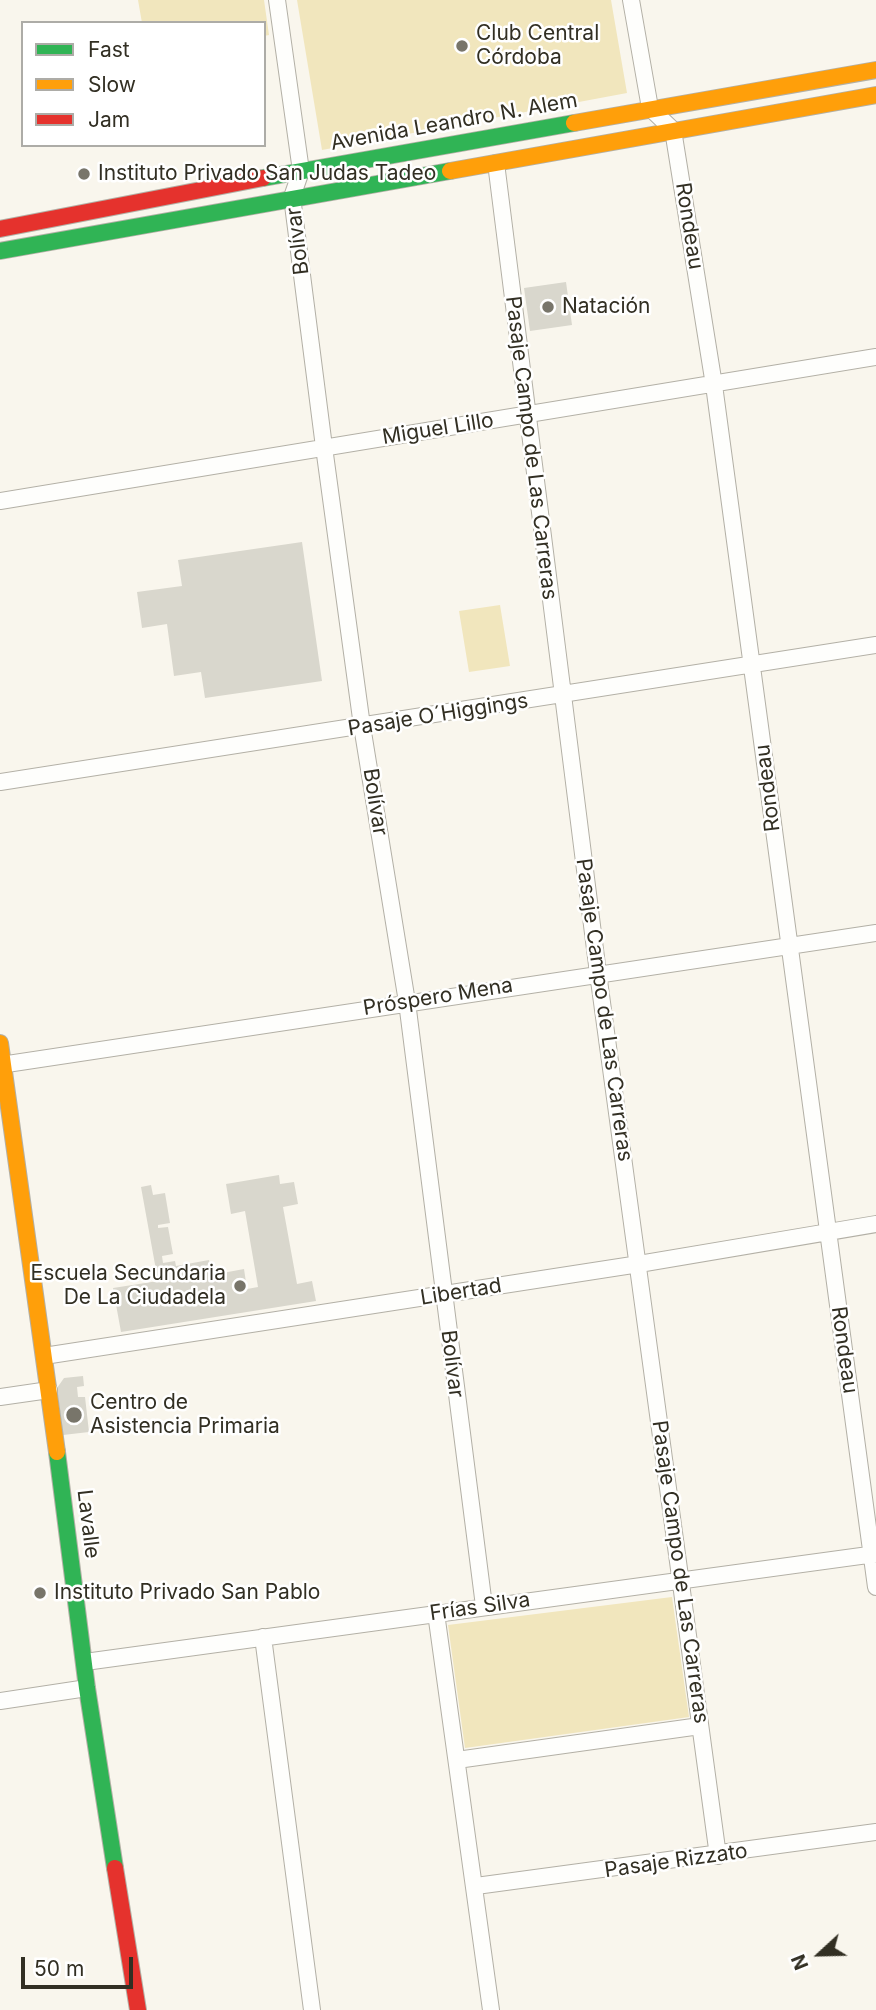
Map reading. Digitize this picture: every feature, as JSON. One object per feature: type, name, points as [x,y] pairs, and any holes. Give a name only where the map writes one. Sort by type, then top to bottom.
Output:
[{"type":"main road","name":"Avenida Leandro N. Alem","points":[[0,229],[301,171],[876,70]]},
{"type":"main road","points":[[0,251],[876,95]]},
{"type":"main road","name":"Lavalle","points":[[0,1043],[50,1390],[87,1688],[138,2010]]},
{"type":"street","name":"Bolívar","points":[[277,0],[301,171],[292,197],[324,447],[362,726],[407,1002],[484,1606]]},
{"type":"street","points":[[631,0],[650,108],[673,130]]},
{"type":"street","name":"Rondeau","points":[[673,130],[714,384],[754,666],[788,945],[874,1554],[876,1587]]},
{"type":"street","name":"Pasaje Campo de Las Carreras","points":[[496,163],[598,973],[718,1856]]},
{"type":"street","name":"Miguel Lillo","points":[[0,501],[876,357]]},
{"type":"street","name":"Pasaje O´Higgings","points":[[0,782],[876,645]]},
{"type":"street","name":"Próspero Mena","points":[[2,1065],[876,933]]},
{"type":"street","name":"Libertad","points":[[44,1356],[639,1264],[876,1224]]},
{"type":"street","points":[[0,1397],[50,1390]]},
{"type":"street","name":"Frías Silva","points":[[85,1662],[874,1554]]},
{"type":"street","points":[[436,1614],[476,1886],[491,2010]]},
{"type":"street","points":[[264,1637],[312,2010]]},
{"type":"street","points":[[0,1701],[87,1688]]},
{"type":"street","points":[[457,1760],[700,1726]]},
{"type":"street","name":"Pasaje Rizzato","points":[[476,1886],[718,1856],[876,1832]]},
{"type":"shaded area","points":[[138,0],[264,0],[269,35],[266,36],[266,21],[142,21]]},
{"type":"shaded area","name":"Club Central Córdoba","points":[[297,0],[611,0],[627,93],[322,150]]},
{"type":"shaded area","points":[[500,605],[510,666],[469,672],[459,611]]},
{"type":"shaded area","points":[[672,1597],[689,1717],[465,1748],[448,1625]]},
{"type":"building","name":"Natación","points":[[566,282],[572,325],[530,331],[524,288]]},
{"type":"building","points":[[302,542],[322,681],[205,698],[201,672],[174,676],[167,624],[142,628],[137,592],[182,586],[178,560]]},
{"type":"building","points":[[279,1175],[280,1184],[294,1182],[298,1204],[283,1207],[297,1284],[312,1281],[316,1301],[121,1332],[113,1288],[158,1281],[141,1187],[151,1185],[153,1195],[165,1193],[170,1223],[158,1225],[158,1228],[168,1227],[173,1254],[162,1256],[163,1263],[175,1261],[176,1266],[209,1260],[212,1275],[244,1269],[247,1289],[258,1287],[245,1211],[231,1214],[226,1184]]},
{"type":"building","name":"Centro de Asistencia Primaria","points":[[83,1376],[84,1386],[77,1387],[78,1397],[85,1397],[89,1432],[63,1435],[57,1388],[64,1378]]},
{"type":"traffic: fast","points":[[263,178],[574,123]]},
{"type":"traffic: fast","points":[[0,251],[450,171]]},
{"type":"traffic: fast","points":[[57,1452],[87,1688],[115,1868]]},
{"type":"traffic: slow","points":[[574,123],[876,70]]},
{"type":"traffic: slow","points":[[450,171],[876,95]]},
{"type":"traffic: slow","points":[[0,1043],[57,1452]]},
{"type":"traffic: jam","points":[[0,229],[263,178]]},
{"type":"traffic: jam","points":[[115,1868],[138,2010]]},
{"type":"place","name":"Club Central Córdoba","points":[[462,46]]},
{"type":"place","name":"Instituto Privado San Judas Tadeo","points":[[84,174]]},
{"type":"place","name":"Natación","points":[[548,307]]},
{"type":"place","name":"Escuela Secundaria De La Ciudadela","points":[[240,1286]]},
{"type":"place","name":"Centro de Asistencia Primaria","points":[[74,1415]]},
{"type":"place","name":"Instituto Privado San Pablo","points":[[40,1593]]}]
